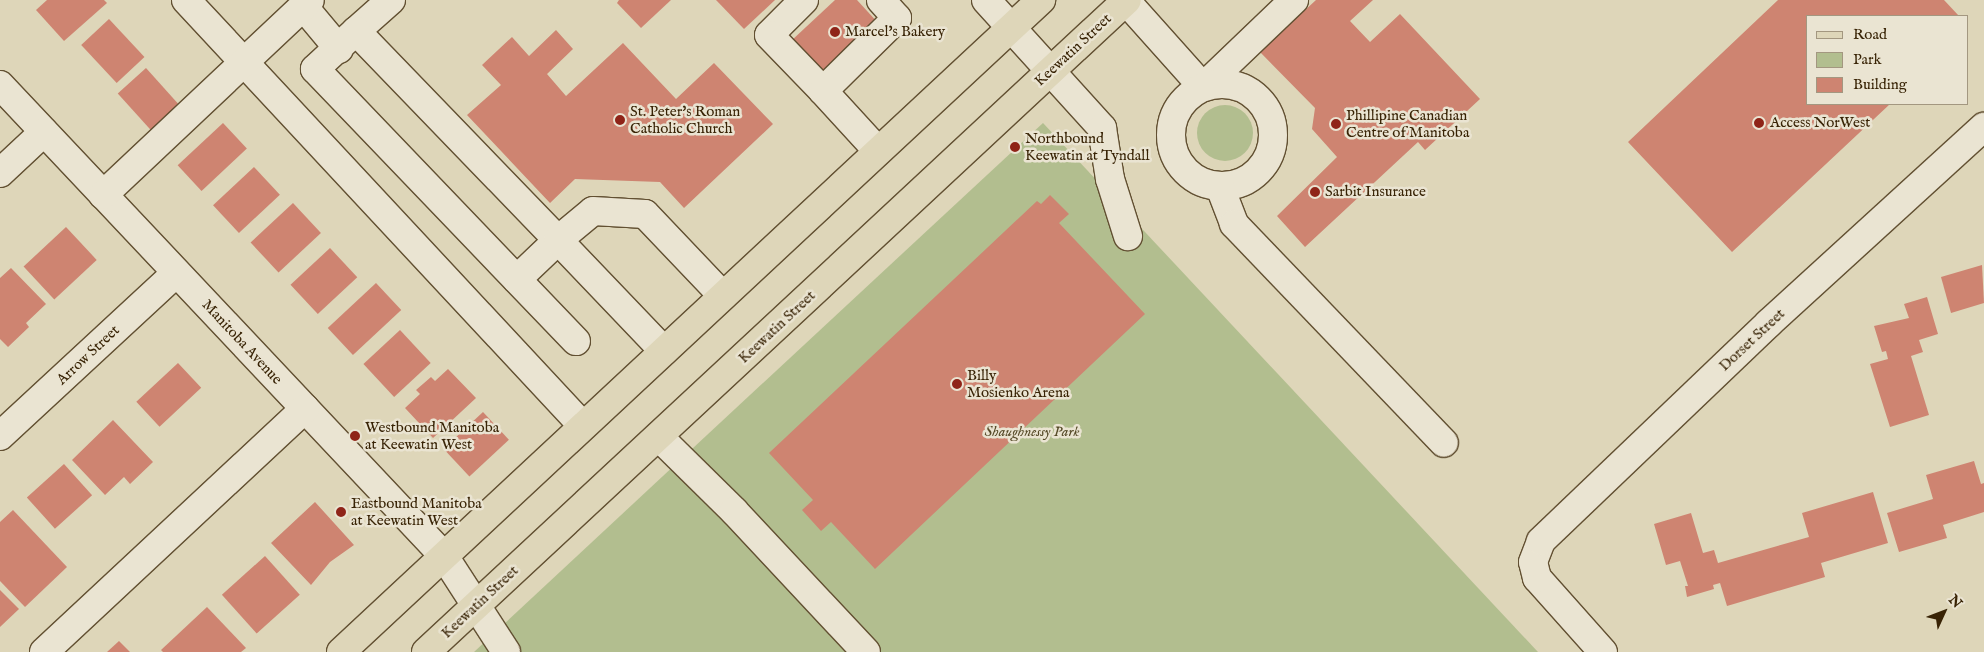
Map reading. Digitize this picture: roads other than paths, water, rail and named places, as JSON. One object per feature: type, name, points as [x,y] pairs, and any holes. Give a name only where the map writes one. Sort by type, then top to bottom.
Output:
[{"type":"main road","points":[[340,652],[1041,0]]},
{"type":"main road","name":"Keewatin Street","points":[[426,652],[1126,0]]},
{"type":"street","points":[[186,0],[583,426]]},
{"type":"street","points":[[391,0],[315,69],[576,341]]},
{"type":"street","points":[[804,0],[769,35],[878,151]]},
{"type":"street","points":[[823,91],[897,18],[881,0]]},
{"type":"street","points":[[986,0],[1052,70],[1102,128],[1110,179],[1128,236]]},
{"type":"street","points":[[1126,0],[1203,88]]},
{"type":"street","points":[[1203,88],[1227,85],[1250,93],[1262,104],[1273,135],[1271,151],[1263,166],[1252,178],[1237,184],[1220,187],[1203,183],[1188,174],[1177,160],[1171,144],[1171,127],[1177,110],[1188,96],[1203,88],[1294,0]]},
{"type":"street","points":[[103,195],[307,3],[558,240],[664,351]]},
{"type":"street","name":"Manitoba Avenue","points":[[0,85],[444,556],[478,604],[506,652]]},
{"type":"street","name":"Dorset Street","points":[[1603,652],[1542,585],[1533,562],[1537,548],[1548,533],[1769,324],[1984,127]]},
{"type":"street","points":[[0,173],[44,132]]},
{"type":"street","points":[[1220,187],[1234,224],[1444,443]]},
{"type":"street","points":[[516,279],[593,211],[645,214],[722,296]]},
{"type":"street","name":"Arrow Street","points":[[0,436],[176,273]]},
{"type":"street","points":[[44,652],[305,409]]},
{"type":"street","points":[[659,437],[734,511],[866,652]]},
{"type":"place","name":"Marcel's Bakery","points":[[835,32]]},
{"type":"place","name":"St. Peter's Roman Catholic Church","points":[[620,120]]},
{"type":"place","name":"Access NorWest","points":[[1759,123]]},
{"type":"place","name":"Phillipine Canadian Centre of Manitoba","points":[[1336,124]]},
{"type":"place","name":"Northbound Keewatin at Tyndall","points":[[1015,147]]},
{"type":"place","name":"Sarbit Insurance","points":[[1315,192]]},
{"type":"place","name":"Billy Mosienko Arena","points":[[957,384]]},
{"type":"place","name":"Westbound Manitoba at Keewatin West","points":[[355,436]]},
{"type":"place","name":"Eastbound Manitoba at Keewatin West","points":[[341,512]]},
{"type":"park label","name":"Shaughnessy Park","points":[[1032,432]]}]
